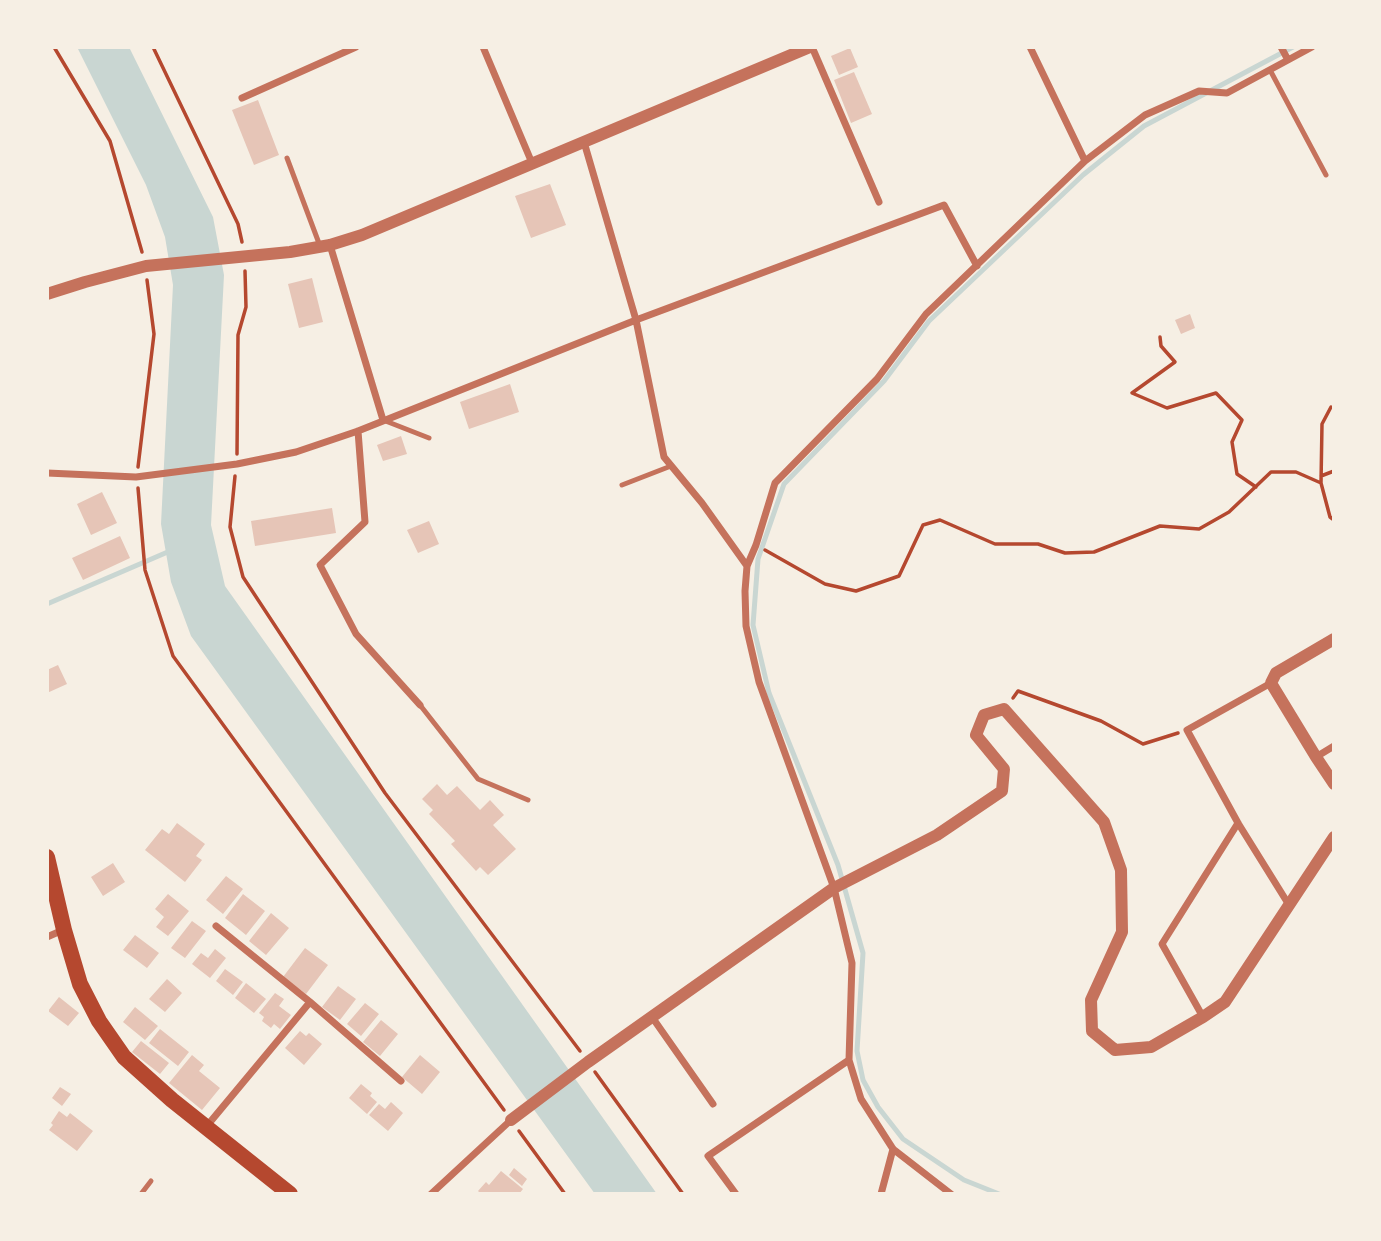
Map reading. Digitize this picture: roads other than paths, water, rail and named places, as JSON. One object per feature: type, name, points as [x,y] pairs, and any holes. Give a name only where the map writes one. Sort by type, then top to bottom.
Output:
[{"type":"main road","points":[[47,857],[80,985],[99,1021],[124,1056],[172,1100],[283,1192]]},
{"type":"street","points":[[242,98],[356,47]]},
{"type":"street","points":[[483,47],[532,163]]},
{"type":"street","points":[[47,294],[146,266],[325,246],[362,234],[811,47],[879,202]]},
{"type":"street","points":[[1030,47],[1086,161]]},
{"type":"street","points":[[951,1194],[893,1149],[861,1099],[849,1060],[852,963],[841,884],[759,682],[746,626],[747,566],[775,483],[877,379],[926,314],[1086,161],[1145,115],[1199,91],[1227,93],[1270,70],[1284,53],[1312,47]]},
{"type":"street","points":[[584,142],[636,320],[664,457],[702,503],[747,566]]},
{"type":"street","points":[[47,473],[136,477],[237,464],[296,452],[358,431],[636,320],[944,205],[977,266]]},
{"type":"street","points":[[325,246],[383,420]]},
{"type":"street","points":[[358,431],[365,522],[320,565],[356,634],[420,705]]},
{"type":"street","points":[[1290,906],[1238,823],[1187,730],[1271,682],[1276,673],[1334,639]]},
{"type":"street","points":[[1271,682],[1334,784]]},
{"type":"street","points":[[431,1194],[510,1120],[588,1062],[841,884],[937,835],[1002,791],[1004,769],[976,735],[984,715],[1004,709],[1104,822],[1121,870],[1122,932],[1091,1000],[1092,1031],[1115,1050],[1151,1047],[1226,1002],[1334,836]]},
{"type":"street","points":[[1315,757],[1334,747]]},
{"type":"street","points":[[1203,1017],[1162,944],[1238,823]]},
{"type":"street","points":[[216,926],[310,1002],[401,1081]]},
{"type":"street","points":[[47,937],[64,930]]},
{"type":"street","points":[[206,1128],[310,1002]]},
{"type":"street","points":[[652,1017],[713,1104]]},
{"type":"street","points":[[736,1194],[708,1156],[849,1060]]},
{"type":"street","points":[[881,1194],[893,1149]]},
{"type":"lane","points":[[1270,70],[1326,175]]},
{"type":"lane","points":[[287,159],[325,246]]},
{"type":"lane","points":[[383,420],[429,438]]},
{"type":"lane","points":[[622,485],[671,466]]},
{"type":"lane","points":[[420,705],[478,779],[528,800]]},
{"type":"lane","points":[[141,1194],[150,1181]]},
{"type":"waterway","points":[[999,1194],[964,1180],[903,1139],[878,1107],[863,1080],[857,1051],[863,953],[838,865],[769,693],[753,625],[758,559],[784,484],[884,381],[929,321],[1083,175],[1144,126],[1293,47]]},
{"type":"waterway","points":[[47,604],[170,551]]}]
